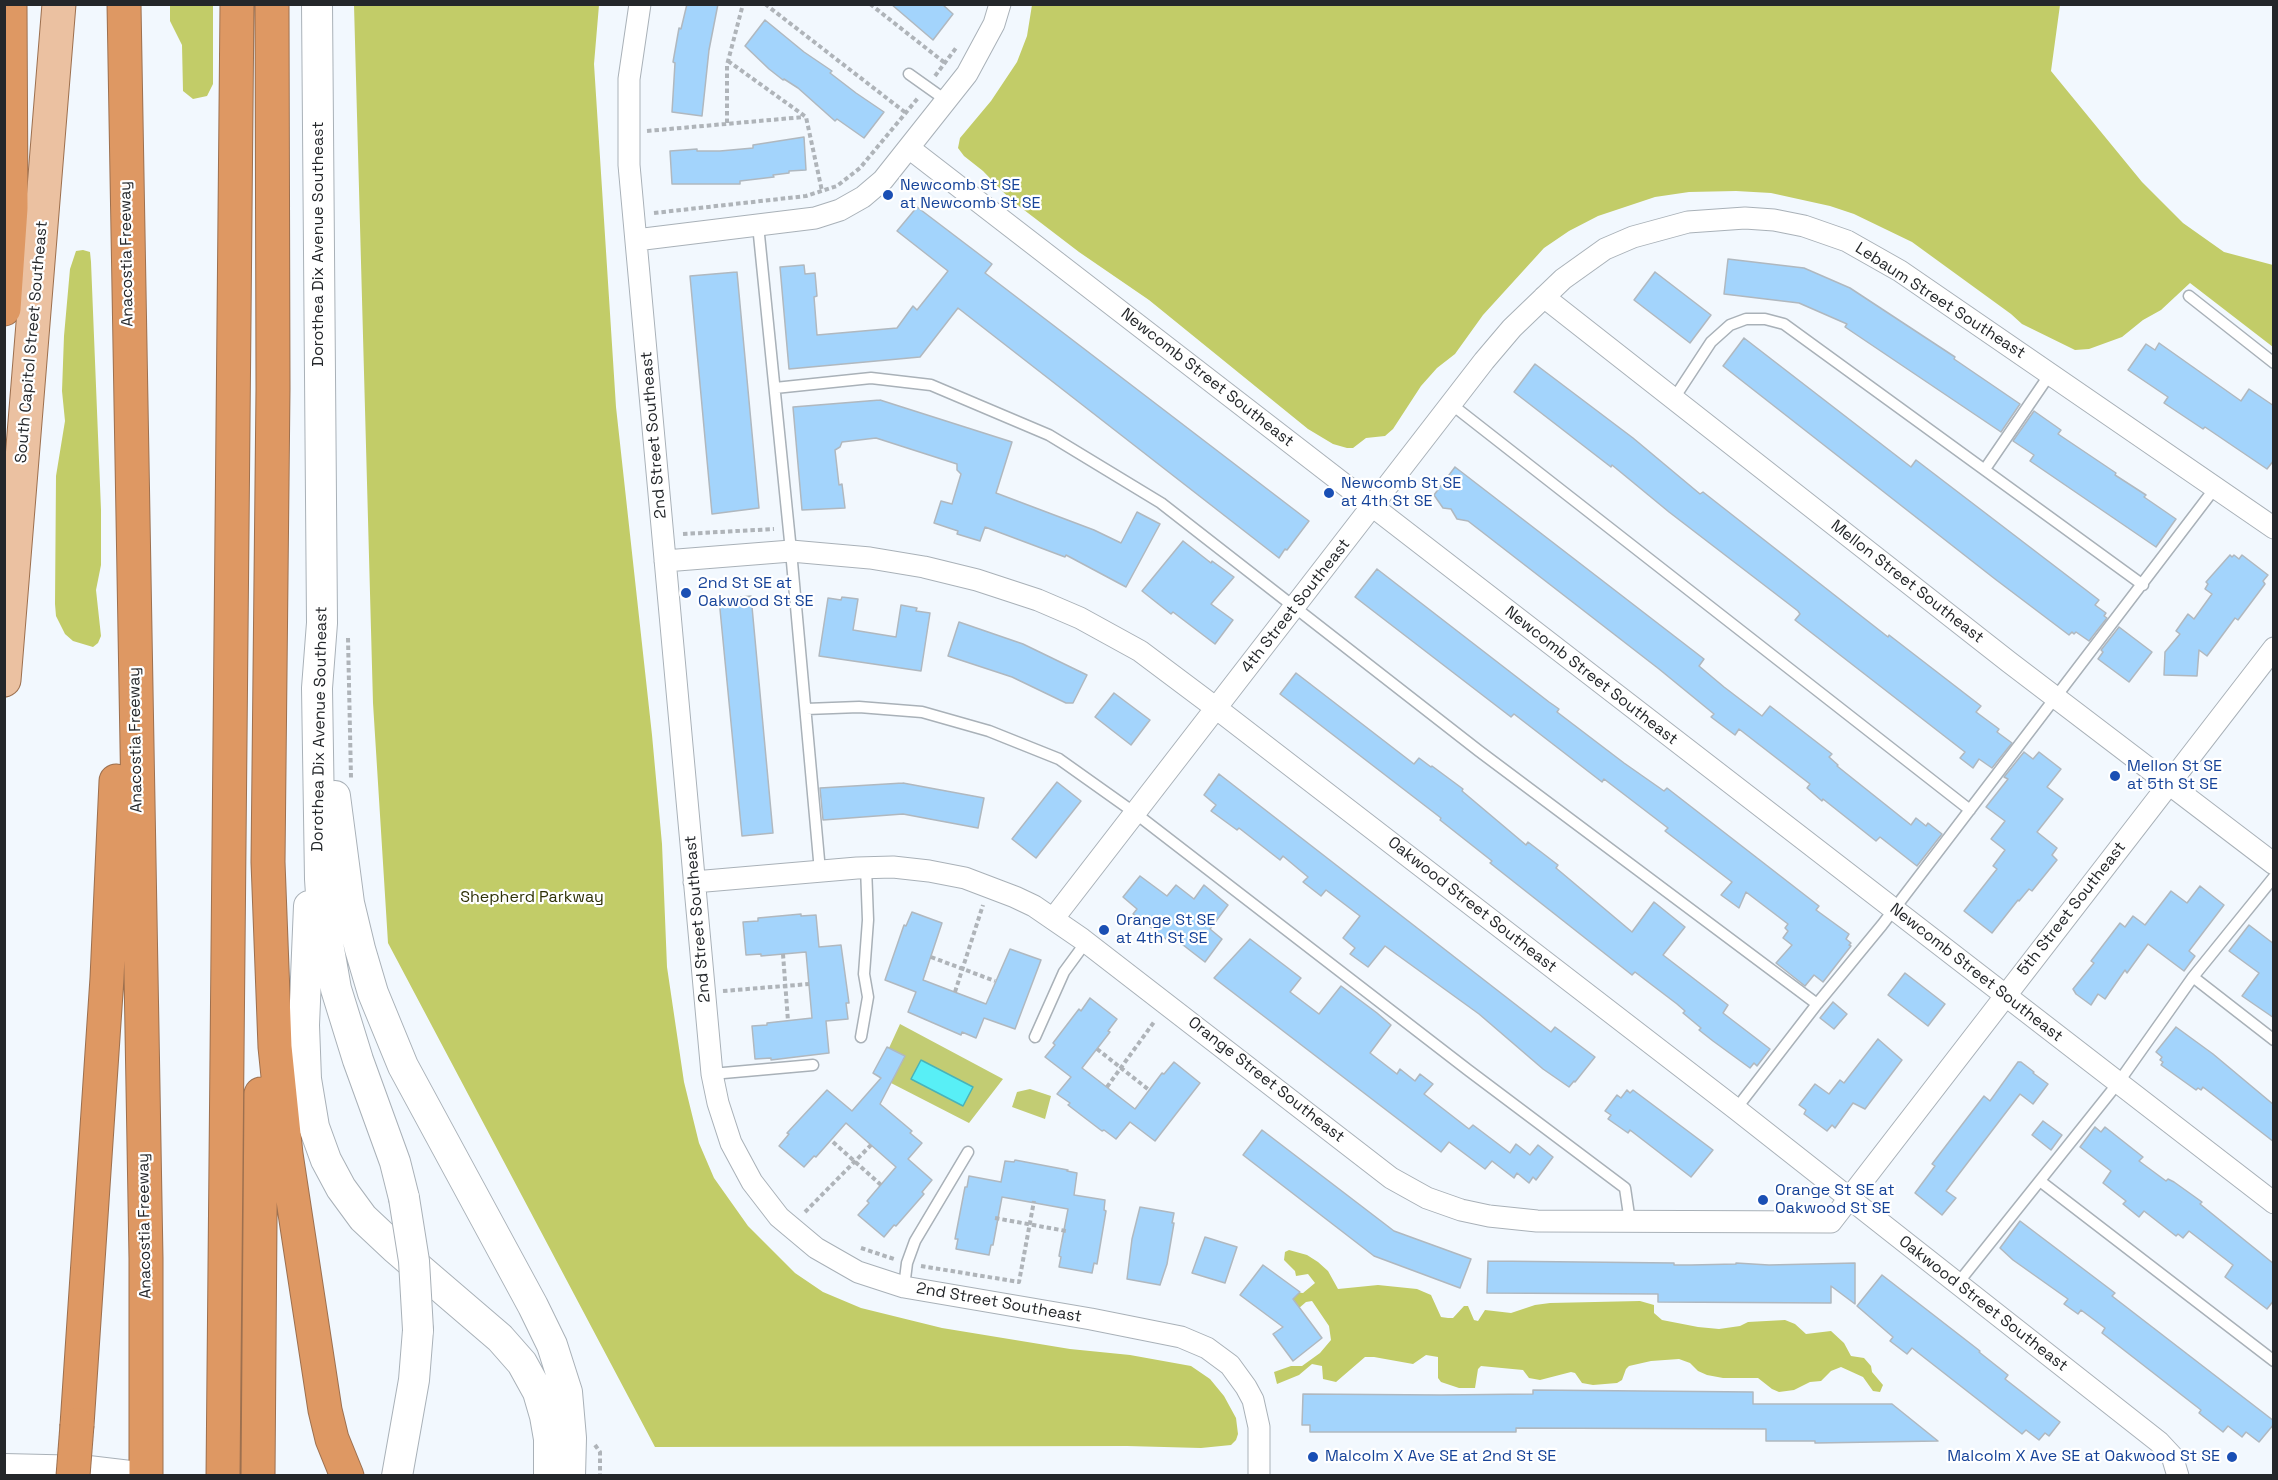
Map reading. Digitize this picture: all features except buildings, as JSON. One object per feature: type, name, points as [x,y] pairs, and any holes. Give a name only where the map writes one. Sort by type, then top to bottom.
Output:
[{"type":"highway","points":[[4,309],[10,208],[10,4]]},
{"type":"highway","name":"Anacostia Freeway","points":[[124,4],[146,1258],[146,1476]]},
{"type":"highway","points":[[223,1476],[237,4]]},
{"type":"highway","points":[[272,4],[273,389],[268,862],[274,1047],[284,1145],[325,1410],[332,1439],[347,1476]]},
{"type":"highway","points":[[73,1476],[111,911],[119,637],[132,531]]},
{"type":"highway","points":[[258,1476],[261,932],[268,862]]},
{"type":"main road","name":"South Capitol Street Southeast","points":[[4,680],[59,4]]},
{"type":"main road","name":"Dorothea Dix Avenue Southeast","points":[[317,4],[322,623],[317,688],[318,843],[322,909],[336,989],[394,1162],[404,1198],[414,1261],[418,1330],[414,1380],[398,1476]]},
{"type":"main road","points":[[322,623],[332,688],[334,786],[342,856],[354,924],[364,964],[382,1016],[404,1066],[555,1352],[563,1376],[569,1407],[570,1476]]},
{"type":"main road","points":[[318,843],[308,916],[304,1045],[308,1094],[319,1143],[333,1174],[363,1218],[500,1338],[522,1363],[538,1392],[545,1416],[549,1439],[549,1476]]},
{"type":"main road","points":[[4,1469],[88,1471],[130,1476]]},
{"type":"street","name":"2nd Street Southeast","points":[[640,4],[627,101],[628,165],[712,1074],[718,1103],[731,1143],[752,1182],[768,1205],[803,1239],[858,1272],[904,1287],[1114,1323],[1181,1337],[1208,1348],[1234,1370],[1253,1400],[1258,1427],[1259,1476]]},
{"type":"street","points":[[636,240],[815,218],[848,206],[876,186],[947,100],[975,60],[994,24],[1000,4]]},
{"type":"street","name":"Newcomb Street Southeast","points":[[909,148],[2274,1203]]},
{"type":"street","name":"Lebaum Street Southeast","points":[[1544,297],[1578,266],[1605,249],[1642,234],[1688,222],[1716,218],[1774,220],[1833,235],[1861,247],[1900,271],[2274,528]]},
{"type":"street","name":"4th Street Southeast","points":[[1053,919],[1499,343],[1544,297]]},
{"type":"street","name":"Mellon Street Southeast","points":[[1544,297],[1673,400],[2274,864]]},
{"type":"street","name":"Oakwood Street Southeast","points":[[665,561],[791,551],[870,558],[924,567],[978,580],[1038,600],[1080,618],[1140,651],[1736,1109],[2159,1442],[2172,1456],[2178,1476]]},
{"type":"street","name":"5th Street Southeast","points":[[1849,1199],[2274,648]]},
{"type":"street","name":"Orange Street Southeast","points":[[694,882],[866,867],[911,868],[965,878],[1015,897],[1086,942],[1378,1168],[1412,1191],[1443,1204],[1489,1216],[1537,1221],[1831,1222],[1849,1199]]},
{"type":"lane","points":[[909,74],[947,100]]},
{"type":"lane","points":[[758,225],[789,527],[820,871]]},
{"type":"lane","points":[[2189,296],[2274,363]]},
{"type":"lane","points":[[1673,400],[1711,342],[1730,325],[1746,319],[1765,319],[1784,324],[2143,585]]},
{"type":"lane","points":[[1985,469],[2050,374]]},
{"type":"lane","points":[[775,388],[871,378],[931,385],[1049,435],[1150,497],[1479,751],[1817,1004]]},
{"type":"lane","points":[[1451,404],[1970,810]]},
{"type":"lane","points":[[1736,1109],[1817,1004],[1894,910],[2215,488]]},
{"type":"lane","points":[[806,709],[858,707],[922,712],[989,730],[1059,759],[1135,813],[1625,1188],[1630,1222]]},
{"type":"lane","points":[[861,1037],[868,997],[864,974],[868,920],[866,867]]},
{"type":"lane","points":[[1958,1283],[2118,1083],[2193,977],[2274,877]]},
{"type":"lane","points":[[1035,1037],[1064,972],[1086,942]]},
{"type":"lane","points":[[2193,977],[2274,1040]]},
{"type":"lane","points":[[712,1074],[813,1065]]},
{"type":"lane","points":[[904,1287],[915,1241],[968,1152]]},
{"type":"lane","points":[[2040,1180],[2274,1361]]},
{"type":"path","points":[[727,123],[728,61],[743,4]]},
{"type":"path","points":[[765,4],[906,113]]},
{"type":"path","points":[[870,4],[945,63]]},
{"type":"path","points":[[654,213],[806,196],[837,186],[860,168],[957,46]]},
{"type":"path","points":[[728,61],[806,117],[822,191]]},
{"type":"path","points":[[647,131],[806,117]]},
{"type":"path","points":[[682,523],[684,534],[789,527]]},
{"type":"path","points":[[348,638],[352,784]]},
{"type":"path","points":[[955,992],[983,904]]},
{"type":"path","points":[[783,954],[788,1021]]},
{"type":"path","points":[[931,957],[995,981]]},
{"type":"path","points":[[724,1002],[722,991],[809,984]]},
{"type":"path","points":[[1107,1087],[1154,1022]]},
{"type":"path","points":[[1097,1049],[1149,1090]]},
{"type":"path","points":[[833,1142],[881,1185]]},
{"type":"path","points":[[798,1205],[806,1213],[871,1145]]},
{"type":"path","points":[[852,1243],[862,1249],[908,1263],[1019,1282],[1034,1201]]},
{"type":"path","points":[[995,1218],[1066,1231]]},
{"type":"path","points":[[591,1437],[600,1452],[600,1476]]},
{"type":"green space","points":[[170,5],[213,5],[213,84],[207,96],[193,99],[183,91],[182,45],[170,21]]},
{"type":"green space","name":"Shepherd Parkway","points":[[354,5],[599,5],[594,64],[616,407],[662,844],[667,967],[684,1082],[699,1143],[714,1178],[748,1226],[795,1273],[823,1292],[861,1308],[942,1328],[1191,1366],[1210,1379],[1224,1396],[1236,1418],[1238,1434],[1231,1445],[1201,1448],[1127,1446],[655,1447],[388,943],[373,703]]},
{"type":"green space","points":[[1032,5],[2060,5],[2051,71],[2142,182],[2183,223],[2224,252],[2273,265],[2273,347],[2190,283],[2161,310],[2143,320],[2122,337],[2089,349],[2075,350],[2022,324],[1912,242],[1854,214],[1830,206],[1771,193],[1689,192],[1655,197],[1598,216],[1569,231],[1544,248],[1483,315],[1455,354],[1437,368],[1421,386],[1393,429],[1385,436],[1366,438],[1353,448],[1347,448],[1333,444],[1308,429],[1149,300],[1079,252],[1011,200],[958,148],[960,138],[991,101],[1017,62],[1027,36]]},
{"type":"green space","points":[[76,251],[90,252],[91,262],[101,510],[101,565],[96,590],[101,636],[93,647],[73,641],[65,634],[56,616],[55,604],[56,476],[65,421],[62,391],[64,336],[70,269]]},
{"type":"green space","points":[[900,1024],[1003,1079],[969,1123],[891,1083],[905,1056],[889,1048]]},
{"type":"green space","points":[[1030,1089],[1051,1096],[1045,1119],[1012,1107],[1017,1092]]},
{"type":"green space","points":[[1289,1250],[1307,1255],[1318,1262],[1328,1271],[1338,1289],[1378,1285],[1417,1289],[1431,1295],[1441,1317],[1448,1318],[1453,1318],[1464,1306],[1468,1306],[1474,1320],[1478,1321],[1485,1310],[1511,1313],[1550,1303],[1640,1301],[1654,1305],[1654,1313],[1662,1320],[1698,1327],[1719,1329],[1740,1326],[1748,1322],[1785,1320],[1795,1324],[1806,1334],[1831,1331],[1844,1343],[1851,1356],[1864,1358],[1883,1385],[1880,1392],[1873,1391],[1863,1377],[1841,1367],[1831,1371],[1821,1381],[1810,1382],[1794,1390],[1779,1392],[1758,1378],[1723,1378],[1707,1375],[1698,1371],[1690,1363],[1679,1359],[1651,1361],[1629,1366],[1622,1380],[1617,1383],[1593,1385],[1582,1383],[1575,1373],[1571,1372],[1540,1380],[1529,1378],[1523,1370],[1481,1366],[1478,1369],[1475,1388],[1459,1388],[1441,1382],[1438,1378],[1438,1357],[1426,1355],[1413,1364],[1365,1357],[1336,1382],[1323,1379],[1322,1366],[1312,1364],[1299,1375],[1277,1384],[1274,1372],[1291,1366],[1302,1366],[1320,1353],[1331,1340],[1329,1326],[1312,1301],[1306,1302],[1283,1322],[1290,1292],[1303,1293],[1315,1283],[1308,1274],[1296,1276],[1295,1271],[1284,1260],[1285,1252]]},
{"type":"water","points":[[921,1060],[973,1087],[963,1106],[911,1079]]},
{"type":"place","name":"Newcomb St SE at Newcomb St SE","points":[[888,195]]},
{"type":"place","name":"Newcomb St SE at 4th St SE","points":[[1329,493]]},
{"type":"place","name":"2nd St SE at Oakwood St SE","points":[[686,593]]},
{"type":"place","name":"Mellon St SE at 5th St SE","points":[[2115,776]]},
{"type":"place","name":"Orange St SE at 4th St SE","points":[[1104,930]]},
{"type":"place","name":"Orange St SE at Oakwood St SE","points":[[1763,1200]]},
{"type":"place","name":"Malcolm X Ave SE at 2nd St SE","points":[[1313,1457]]},
{"type":"place","name":"Malcolm X Ave SE at Oakwood St SE","points":[[2232,1457]]}]
